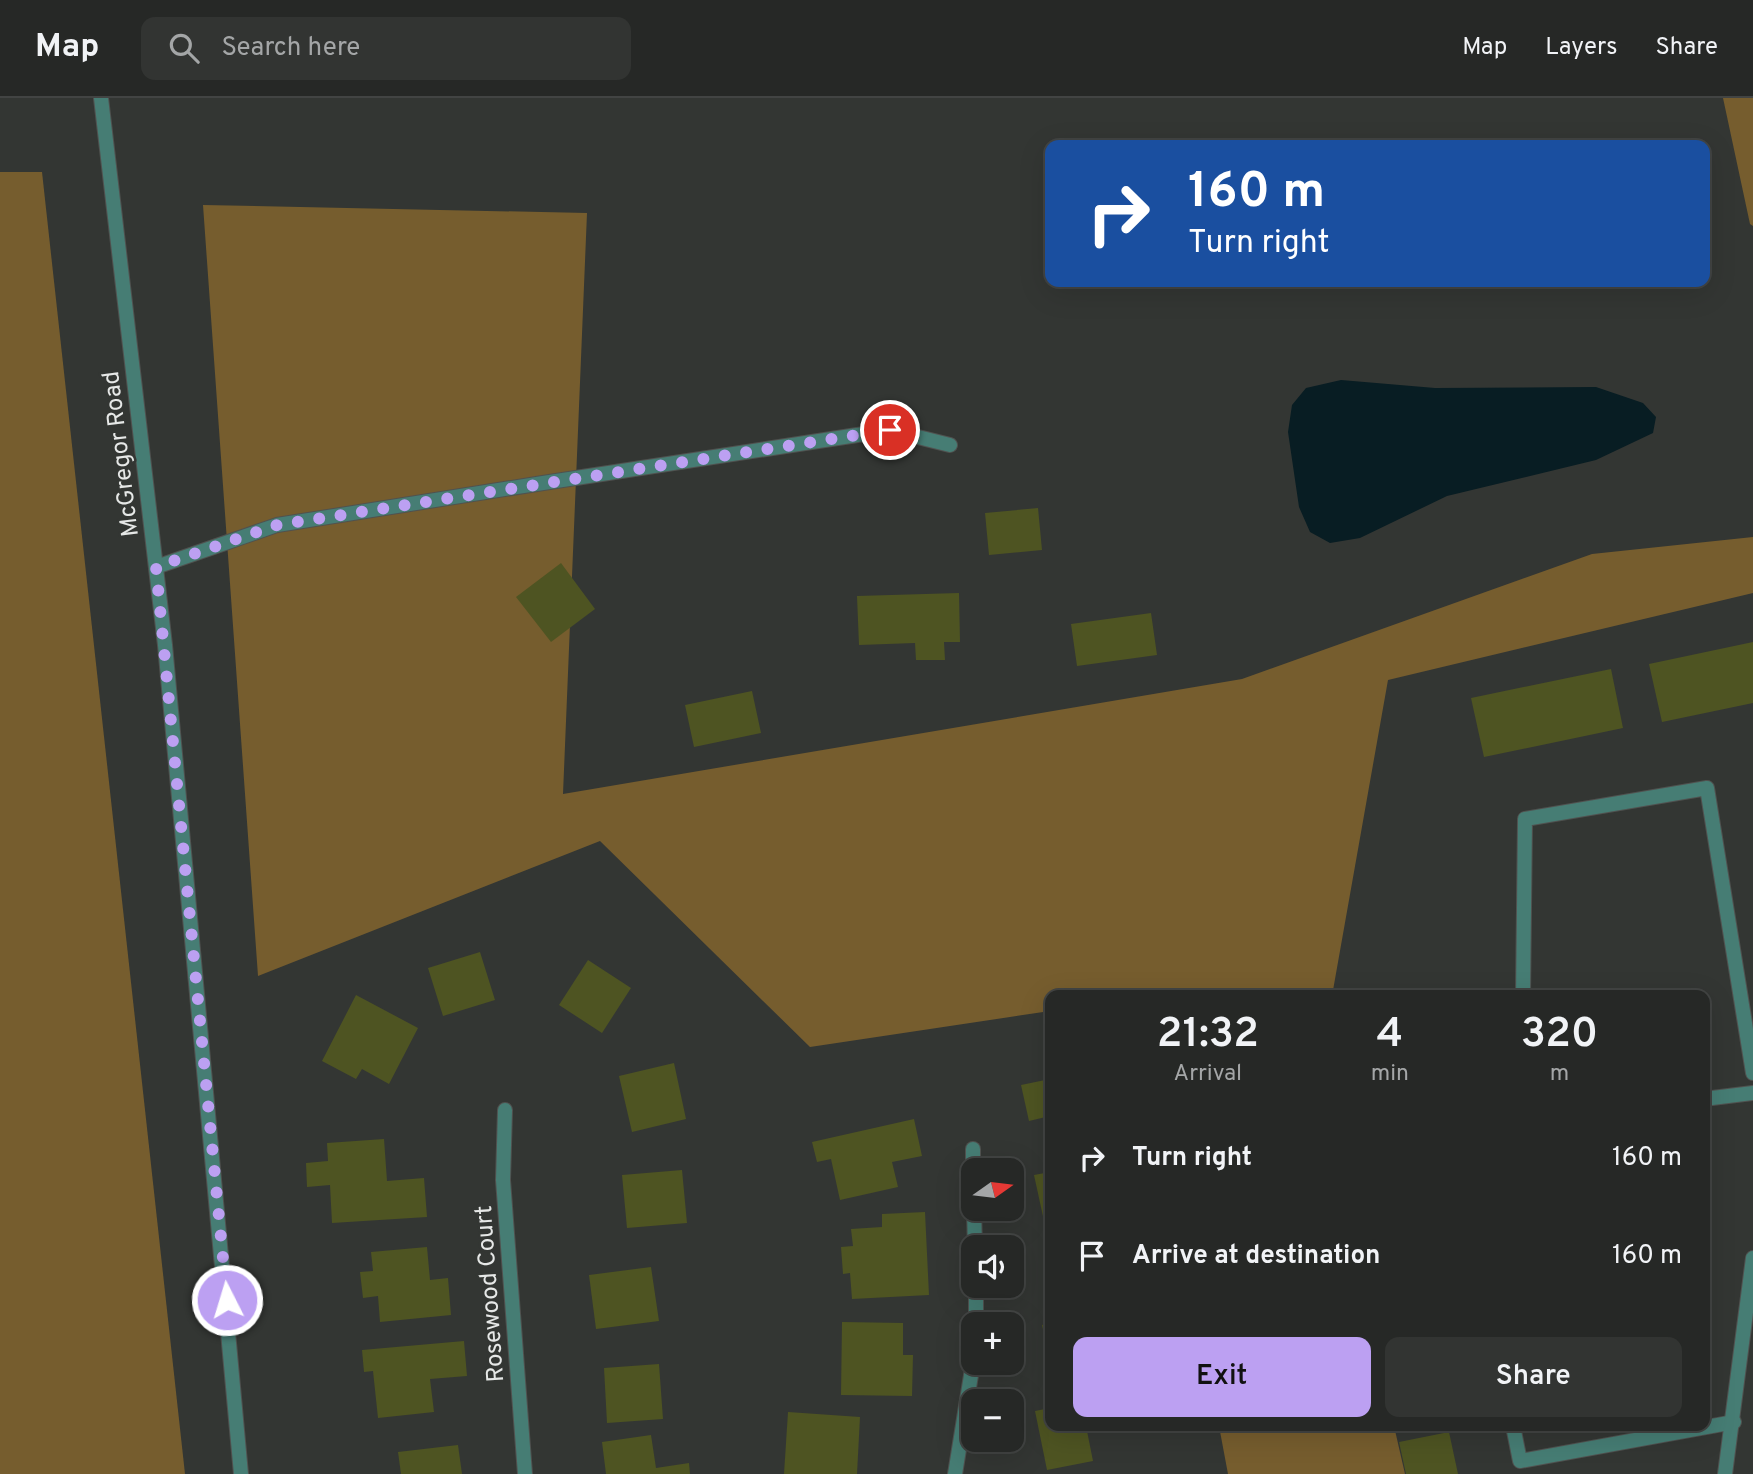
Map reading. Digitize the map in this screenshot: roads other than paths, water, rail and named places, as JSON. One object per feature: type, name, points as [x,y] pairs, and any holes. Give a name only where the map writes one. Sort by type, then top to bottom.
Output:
[{"type":"street","name":"McGregor Road","points":[[102,98],[156,567],[241,1474]]},
{"type":"street","points":[[156,567],[277,525],[543,483],[890,430],[950,444]]},
{"type":"street","points":[[1523,990],[1525,819],[1707,788],[1753,1073]]},
{"type":"street","points":[[1710,1098],[1753,1093]]},
{"type":"street","name":"Rosewood Court","points":[[505,1110],[503,1180],[525,1474]]},
{"type":"street","points":[[973,1149],[973,1158]]},
{"type":"street","points":[[1725,1474],[1734,1422],[1753,1258]]},
{"type":"street","points":[[955,1474],[971,1375]]},
{"type":"street","points":[[1710,1426],[1734,1422]]},
{"type":"street","points":[[1514,1431],[1520,1461],[1685,1431]]},
{"type":"water","points":[[1341,380],[1435,388],[1596,387],[1643,403],[1656,417],[1653,433],[1596,460],[1447,496],[1360,538],[1330,543],[1310,532],[1299,507],[1288,432],[1292,405],[1306,388]]}]
